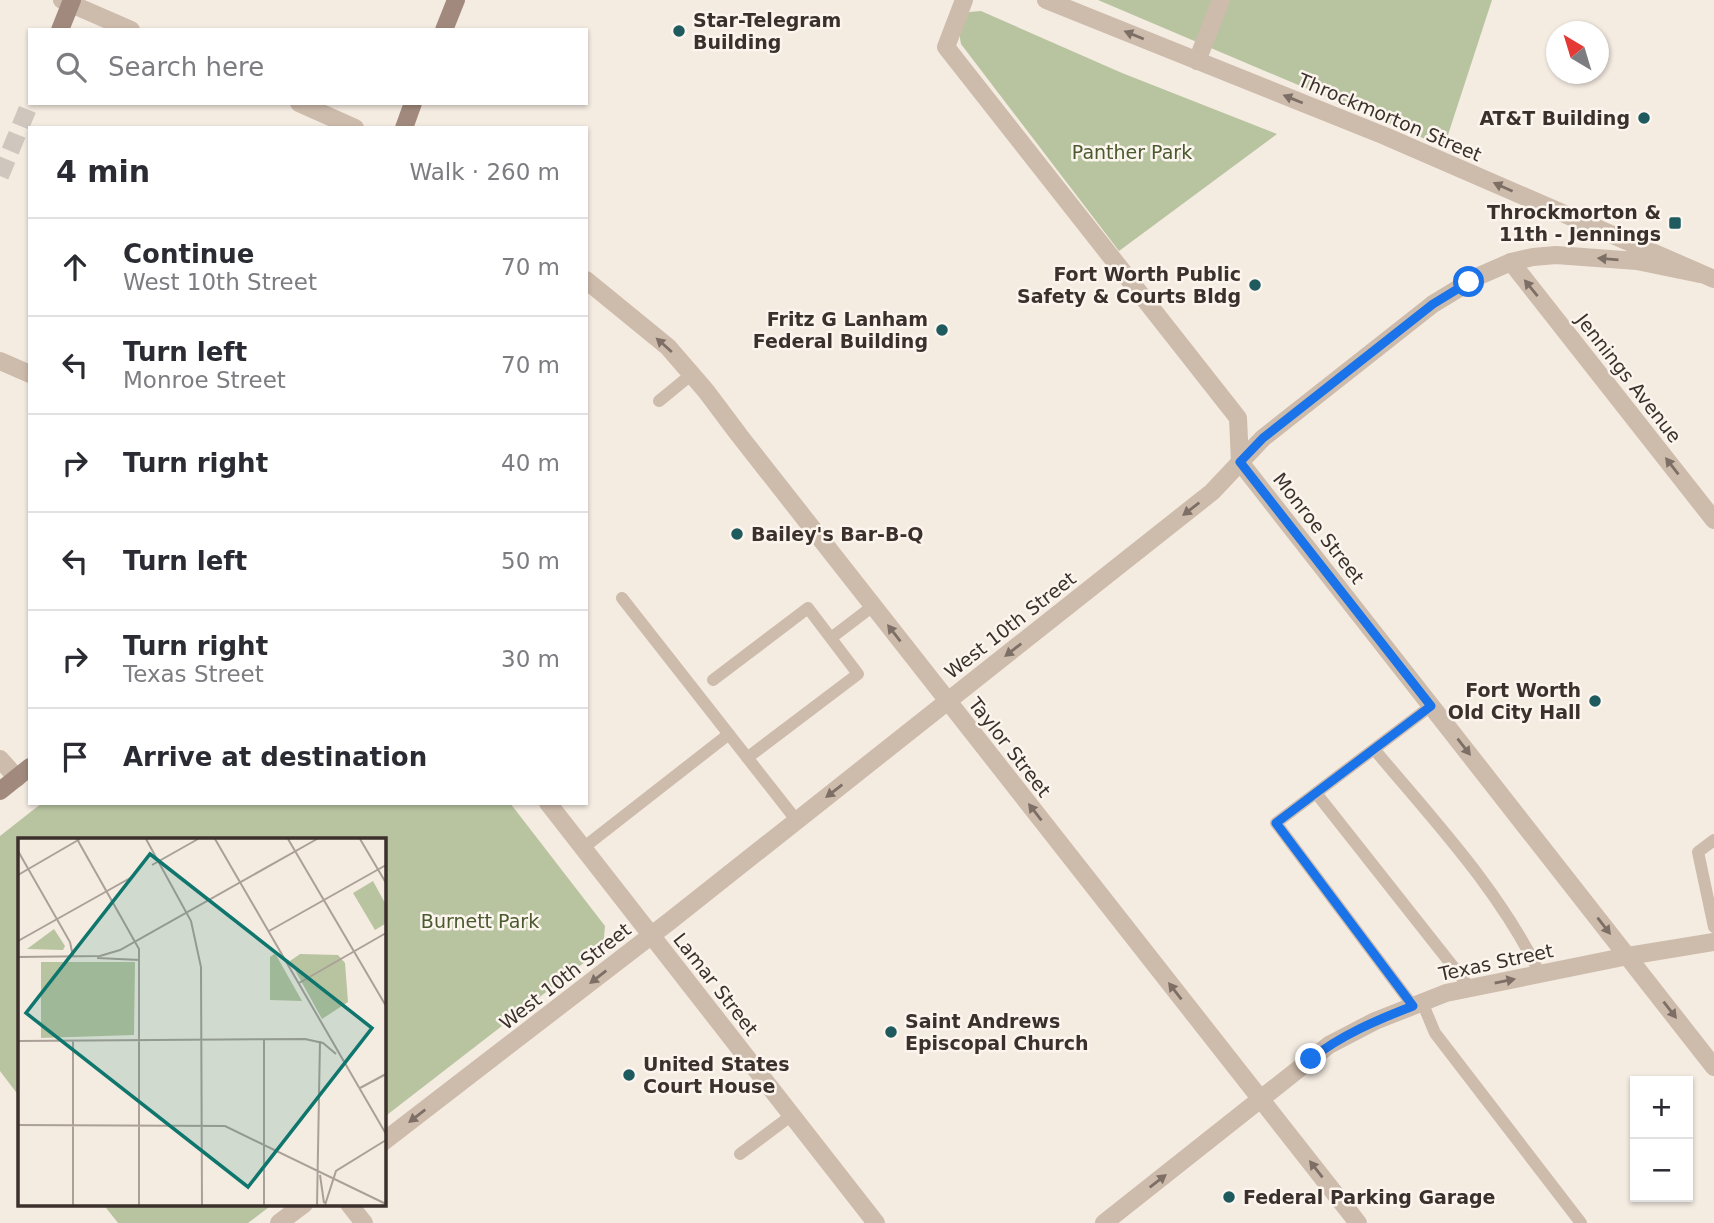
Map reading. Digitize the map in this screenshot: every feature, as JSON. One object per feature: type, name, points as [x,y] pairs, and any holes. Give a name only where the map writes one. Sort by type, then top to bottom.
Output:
[{"type":"main road","points":[[445,28],[456,0]]},
{"type":"main road","points":[[61,28],[69,1]]},
{"type":"main road","points":[[405,126],[413,105]]},
{"type":"main road","points":[[0,791],[23,772]]},
{"type":"street","points":[[964,0],[946,47],[1238,418],[1240,462]]},
{"type":"street","name":"Throckmorton Street","points":[[1046,0],[1385,136],[1707,276]]},
{"type":"street","points":[[1197,61],[1221,0]]},
{"type":"street","points":[[69,1],[127,28]]},
{"type":"street","points":[[303,105],[351,126]]},
{"type":"street","name":"West 10th Street","points":[[385,1140],[652,935],[1212,492],[1263,438],[1433,304],[1479,276],[1511,262],[1533,257],[1556,255],[1637,261],[1707,276]]},
{"type":"street","name":"Jennings Avenue","points":[[1511,262],[1714,520]]},
{"type":"street","name":"Taylor Street","points":[[588,282],[668,347],[692,374],[1358,1223]]},
{"type":"street","points":[[0,360],[28,373]]},
{"type":"street","name":"Monroe Street","points":[[1240,462],[1714,1067]]},
{"type":"street","points":[[0,759],[23,772]]},
{"type":"street","name":"Lamar Street","points":[[550,805],[876,1223]]},
{"type":"street","name":"Texas Street","points":[[1104,1223],[1329,1045],[1376,1021],[1446,993],[1714,942]]},
{"type":"street","points":[[279,1223],[301,1206]]},
{"type":"street","points":[[351,1206],[364,1223]]},
{"type":"lane","points":[[659,401],[692,374]]},
{"type":"lane","points":[[622,598],[797,821]]},
{"type":"lane","points":[[831,638],[873,606]]},
{"type":"lane","points":[[713,680],[808,608],[858,674],[747,758]]},
{"type":"lane","points":[[1431,706],[1276,823],[1418,1004],[1435,1033],[1581,1223]]},
{"type":"lane","points":[[583,848],[729,734]]},
{"type":"lane","points":[[1374,749],[1483,880],[1525,943],[1540,974]]},
{"type":"lane","points":[[1316,793],[1470,988]]},
{"type":"lane","points":[[1714,840],[1698,852],[1714,927]]},
{"type":"lane","points":[[740,1154],[792,1115]]},
{"type":"green space","points":[[1098,0],[1492,0],[1444,147]]},
{"type":"green space","name":"Panther Park","points":[[981,11],[1122,73],[1277,134],[1119,251],[961,44],[960,31],[966,16],[969,12]]},
{"type":"green space","name":"Burnett Park","points":[[39,805],[512,805],[605,926],[603,948],[385,1116],[385,838],[18,838],[18,1095],[0,1071],[0,836]]},
{"type":"green space","points":[[105,1206],[270,1206],[248,1223],[118,1223]]},
{"type":"tunnel","points":[[0,176],[29,105]]},
{"type":"place","name":"Star-Telegram Building","points":[[679,31]]},
{"type":"place","name":"AT&T Building","points":[[1644,118]]},
{"type":"place","name":"Throckmorton & 11th - Jennings","points":[[1675,223]]},
{"type":"place","name":"Fort Worth Public Safety & Courts Bldg","points":[[1255,285]]},
{"type":"place","name":"Fritz G Lanham Federal Building","points":[[942,330]]},
{"type":"place","name":"Bailey's Bar-B-Q","points":[[737,534]]},
{"type":"place","name":"Fort Worth Old City Hall","points":[[1595,701]]},
{"type":"place","name":"Saint Andrews Episcopal Church","points":[[891,1032]]},
{"type":"place","name":"United States Court House","points":[[629,1075]]},
{"type":"place","name":"Federal Parking Garage","points":[[1229,1197]]},
{"type":"route","points":[[1311,1059],[1329,1045],[1413,1006],[1276,823],[1431,706],[1240,462],[1263,438],[1433,304],[1469,282]]}]
